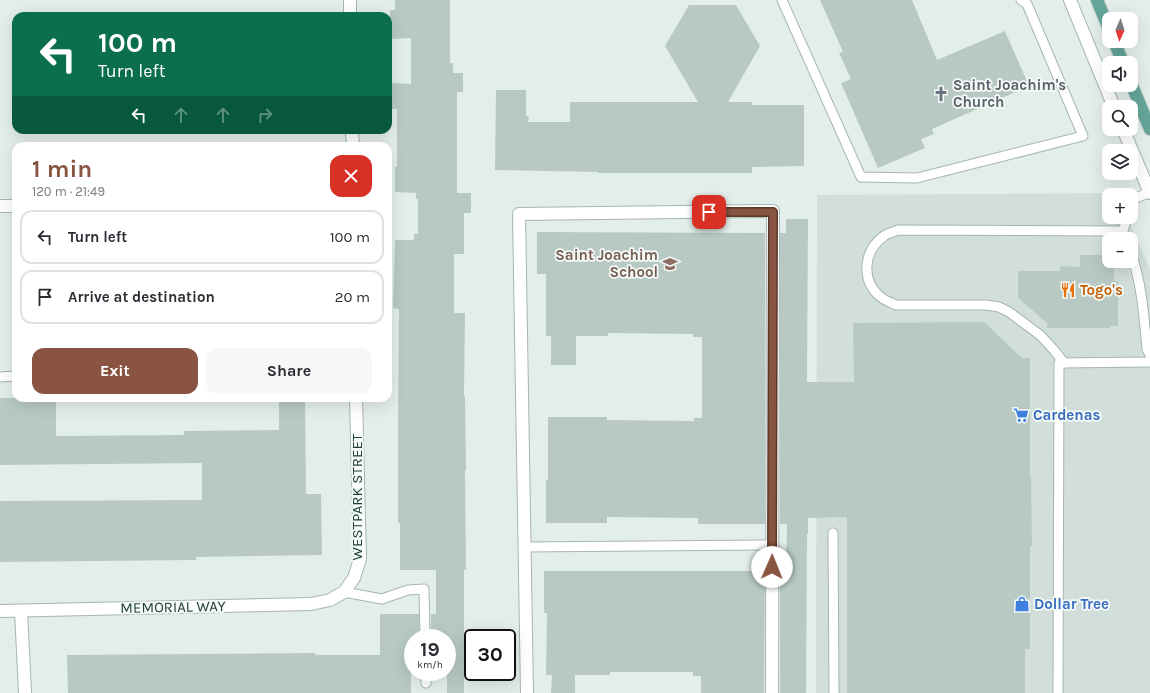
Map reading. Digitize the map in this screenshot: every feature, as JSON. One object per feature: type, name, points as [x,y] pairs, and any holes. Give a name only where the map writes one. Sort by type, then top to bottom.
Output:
[{"type":"main road","points":[[1097,0],[1102,12]]},
{"type":"main road","points":[[1135,92],[1150,129]]},
{"type":"street","points":[[350,0],[350,12]]},
{"type":"street","points":[[1070,0],[1111,100]]},
{"type":"street","points":[[1126,136],[1150,193]]},
{"type":"street","points":[[0,206],[12,206]]},
{"type":"street","points":[[526,693],[519,214],[773,212],[772,693]]},
{"type":"street","name":"WESTPARK STREET","points":[[344,592],[354,578],[360,559],[356,402]]},
{"type":"street","name":"MEMORIAL WAY","points":[[0,611],[311,604],[330,600],[344,592]]},
{"type":"street","points":[[21,611],[25,693]]},
{"type":"lane","points":[[782,0],[861,177],[917,178],[1083,136],[1027,4],[1020,0]]},
{"type":"lane","points":[[1138,197],[1150,193]]},
{"type":"lane","points":[[1064,363],[1040,335],[1009,312],[999,307],[986,305],[896,305],[883,299],[872,288],[867,274],[867,259],[874,246],[885,236],[898,230],[1102,234]]},
{"type":"lane","points":[[1137,268],[1147,349],[1150,355]]},
{"type":"lane","points":[[1058,693],[1059,363],[1150,362]]},
{"type":"lane","points":[[0,377],[12,376]]},
{"type":"lane","points":[[833,533],[834,693]]},
{"type":"lane","points":[[524,548],[773,545]]},
{"type":"lane","points":[[344,592],[382,599],[408,590],[424,589],[425,629]]},
{"type":"shaded area","points":[[1102,193],[1102,224],[1130,224],[1134,232],[1102,232],[1102,268],[1138,268],[1138,242],[1150,269],[1150,693],[816,693],[817,195]]},
{"type":"building","points":[[395,0],[450,0],[450,63],[453,63],[453,73],[463,73],[463,92],[457,92],[457,193],[471,193],[471,213],[464,213],[464,254],[454,254],[454,313],[465,313],[464,396],[466,570],[464,570],[464,693],[447,693],[447,681],[456,681],[456,629],[431,629],[431,614],[436,614],[436,570],[400,570],[400,523],[398,523],[399,309],[393,308],[395,240],[414,240],[414,234],[418,234],[418,199],[416,199],[416,193],[395,192],[395,167],[397,167],[397,109],[392,109],[392,83],[411,84],[411,38],[392,39],[392,12],[390,12],[390,10],[395,10]]},
{"type":"building","points":[[820,0],[912,0],[937,60],[1005,31],[1029,86],[932,129],[934,134],[921,139],[925,148],[878,168],[841,83],[851,79],[839,53],[843,52]]},
{"type":"building","points":[[689,5],[736,5],[760,46],[728,102],[752,102],[752,105],[804,105],[804,166],[752,167],[752,173],[598,173],[495,170],[496,90],[526,90],[526,116],[529,116],[528,122],[570,122],[570,102],[698,102],[665,46]]},
{"type":"building","points":[[786,219],[808,219],[807,382],[854,382],[853,323],[984,322],[1022,358],[1030,358],[1030,478],[1032,546],[1030,546],[1030,649],[1025,649],[1025,693],[847,693],[847,517],[808,518],[806,693],[780,693],[780,571],[786,571],[787,524],[780,524],[780,233],[786,233]]},
{"type":"building","points":[[537,232],[765,233],[765,524],[698,524],[698,518],[607,517],[607,523],[546,523],[548,417],[607,417],[607,420],[694,421],[694,418],[702,418],[702,337],[693,337],[693,334],[608,333],[608,336],[576,336],[576,365],[551,365],[551,336],[546,336],[546,274],[537,274]]},
{"type":"building","name":"Togo's","points":[[1080,255],[1102,255],[1102,268],[1114,268],[1114,281],[1118,281],[1118,326],[1110,326],[1110,328],[1047,328],[1047,323],[1018,298],[1018,271],[1060,271],[1060,266],[1080,267]]},
{"type":"building","points":[[0,398],[12,398],[12,402],[56,402],[56,436],[184,435],[184,431],[279,430],[279,402],[305,402],[306,494],[321,494],[322,555],[196,557],[196,560],[0,562],[0,501],[202,500],[202,463],[0,465]]},
{"type":"building","points":[[544,571],[765,571],[764,693],[701,693],[701,676],[693,676],[693,672],[610,672],[610,675],[575,675],[575,693],[551,693],[552,675],[546,675],[547,613],[544,613]]},
{"type":"building","points":[[380,614],[419,614],[419,629],[404,629],[404,681],[411,681],[411,693],[68,693],[67,655],[315,653],[315,655],[380,655]]},
{"type":"place","name":"Saint Joachim's Church","points":[[941,94]]},
{"type":"place","name":"Saint Joachim School","points":[[670,264]]},
{"type":"place","name":"Togo's","points":[[1068,290]]},
{"type":"place","name":"Cardenas","points":[[1021,415]]},
{"type":"place","name":"Dollar Tree","points":[[1022,604]]},
{"type":"route","points":[[709,212],[773,212],[772,567]]}]
